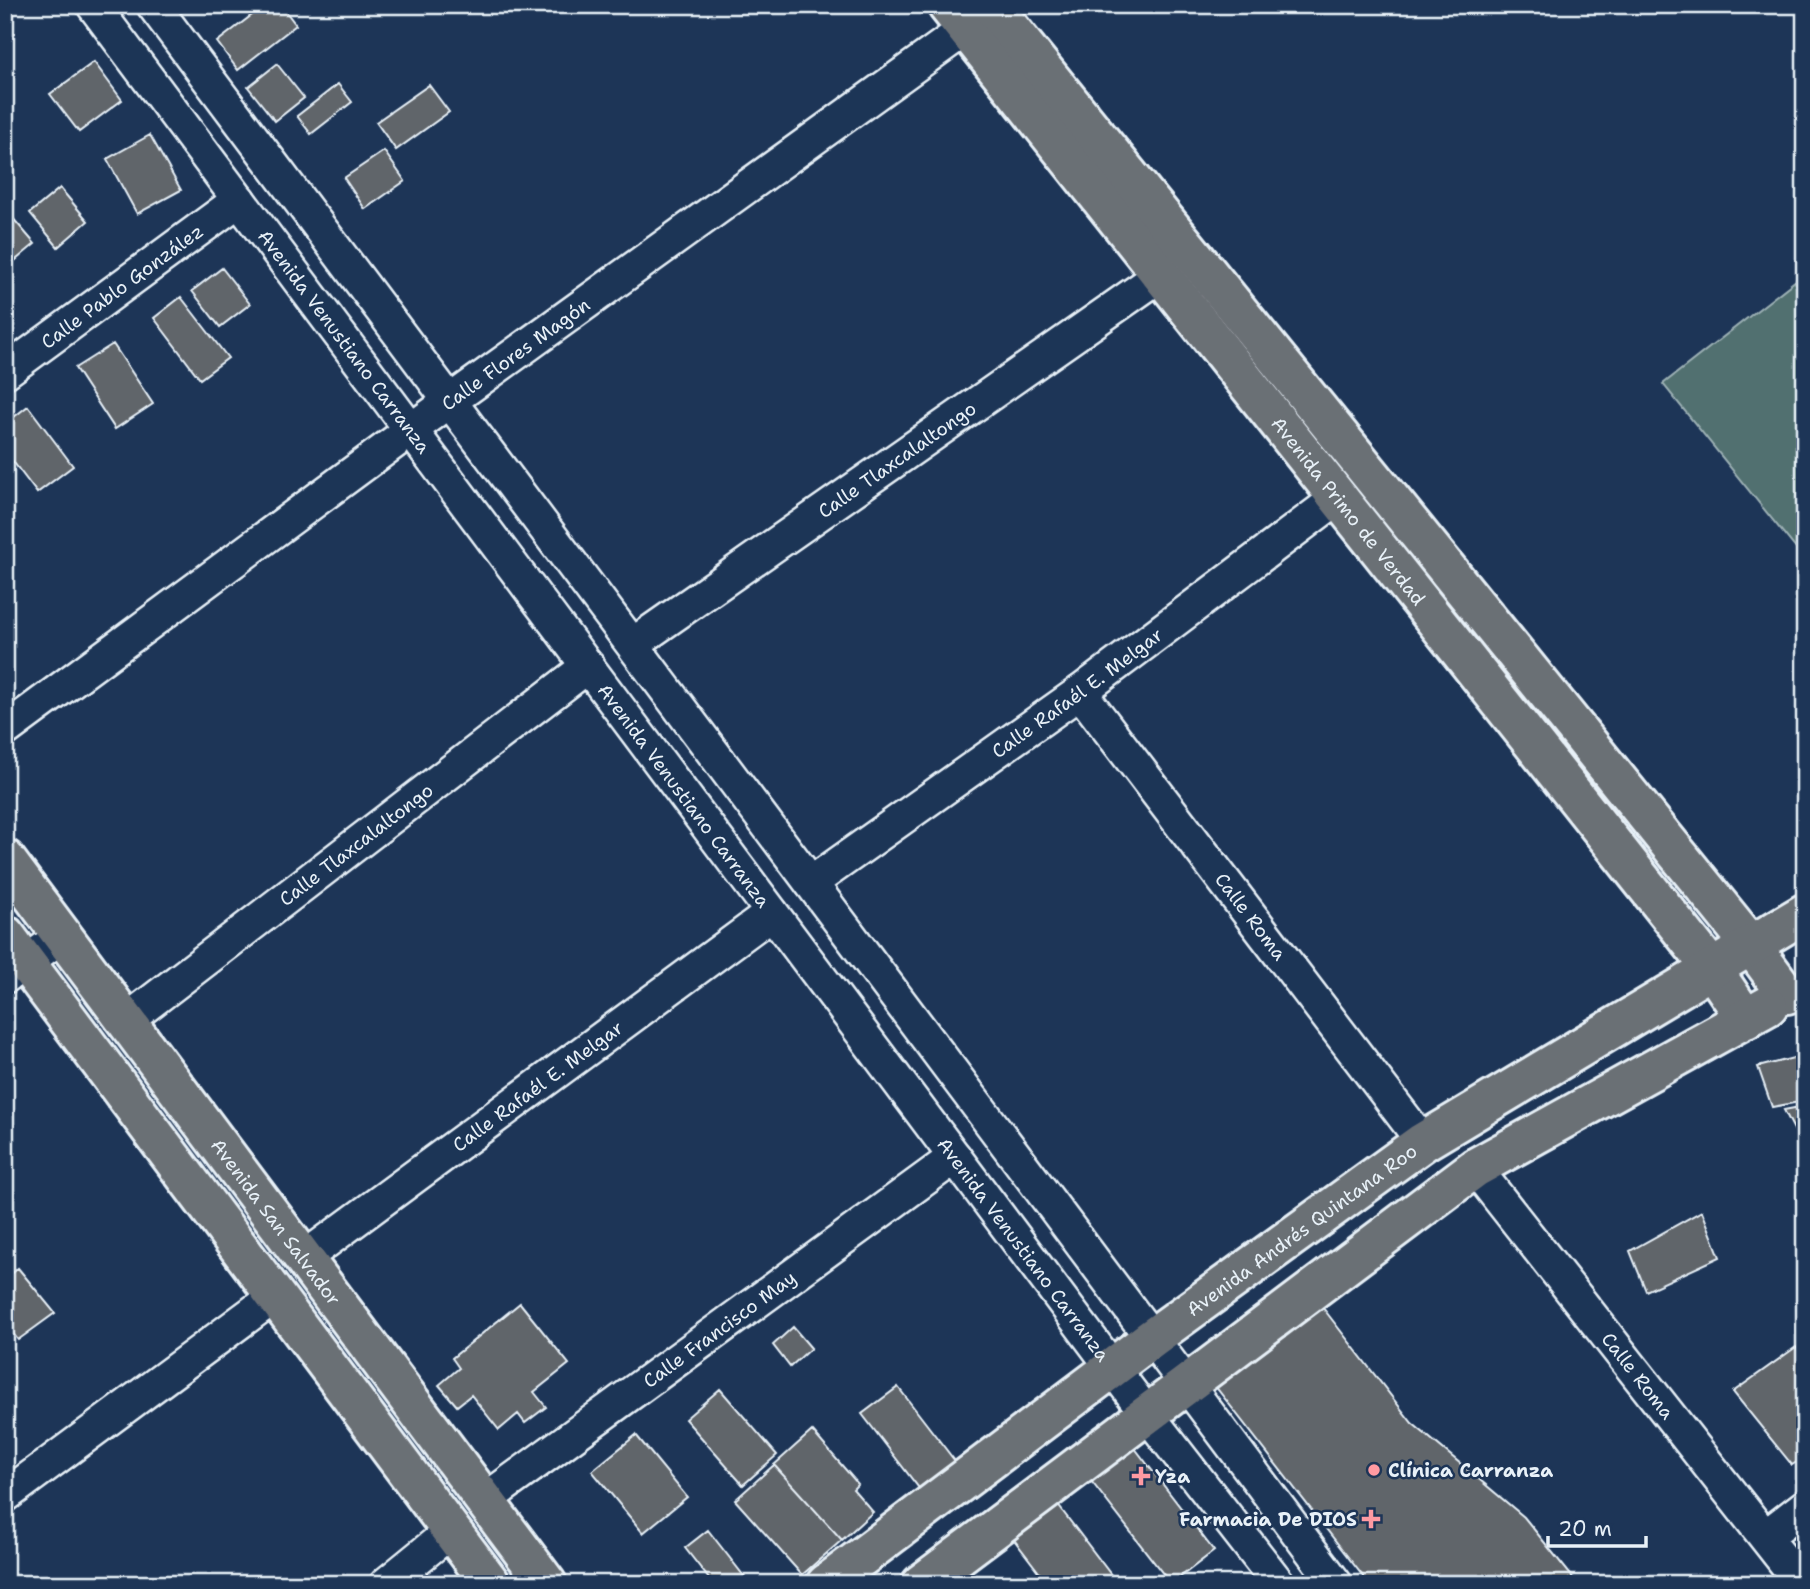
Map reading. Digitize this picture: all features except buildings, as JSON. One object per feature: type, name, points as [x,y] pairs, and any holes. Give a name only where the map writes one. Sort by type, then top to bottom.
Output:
[{"type":"main road","name":"Avenida Primo de Verdad","points":[[975,12],[1162,274],[1713,970],[1746,1019]]},
{"type":"main road","name":"Avenida Primo de Verdad","points":[[975,12],[1751,945],[1796,989]]},
{"type":"main road","name":"Avenida San Salvador","points":[[5,859],[547,1584]]},
{"type":"main road","name":"Avenida Andrés Quintana Roo","points":[[825,1584],[1152,1338],[1423,1142],[1805,913]]},
{"type":"main road","points":[[12,958],[275,1296],[491,1584]]},
{"type":"main road","points":[[921,1584],[1475,1168],[1796,989]]},
{"type":"street","name":"Avenida Venustiano Carranza","points":[[93,5],[1147,1414],[1279,1584]]},
{"type":"street","points":[[153,5],[1336,1584]]},
{"type":"street","name":"Calle Flores Magón","points":[[5,730],[975,12]]},
{"type":"street","name":"Calle Pablo González","points":[[5,372],[239,200]]},
{"type":"street","name":"Calle Tlaxcalaltongo","points":[[633,644],[1162,274]]},
{"type":"street","name":"Calle Rafaél E. Melgar","points":[[811,883],[1080,691],[1339,497]]},
{"type":"street","name":"Calle Tlaxcalaltongo","points":[[126,1021],[588,666]]},
{"type":"street","name":"Calle Roma","points":[[1080,691],[1423,1142]]},
{"type":"street","name":"Calle Rafaél E. Melgar","points":[[304,1258],[772,913]]},
{"type":"street","points":[[12,958],[62,936]]},
{"type":"street","name":"Calle Francisco May","points":[[485,1500],[955,1157]]},
{"type":"street","name":"Calle Roma","points":[[1475,1168],[1802,1584]]},
{"type":"street","points":[[5,1496],[275,1296]]},
{"type":"street","points":[[1766,1536],[1805,1506]]},
{"type":"street","points":[[386,1584],[451,1531]]},
{"type":"green space","points":[[1805,273],[1805,560],[1663,384]]},
{"type":"place","name":"Clínica Carranza","points":[[1374,1470]]},
{"type":"place","name":"Yza","points":[[1141,1476]]},
{"type":"place","name":"Farmacia De DIOS","points":[[1371,1519]]}]
